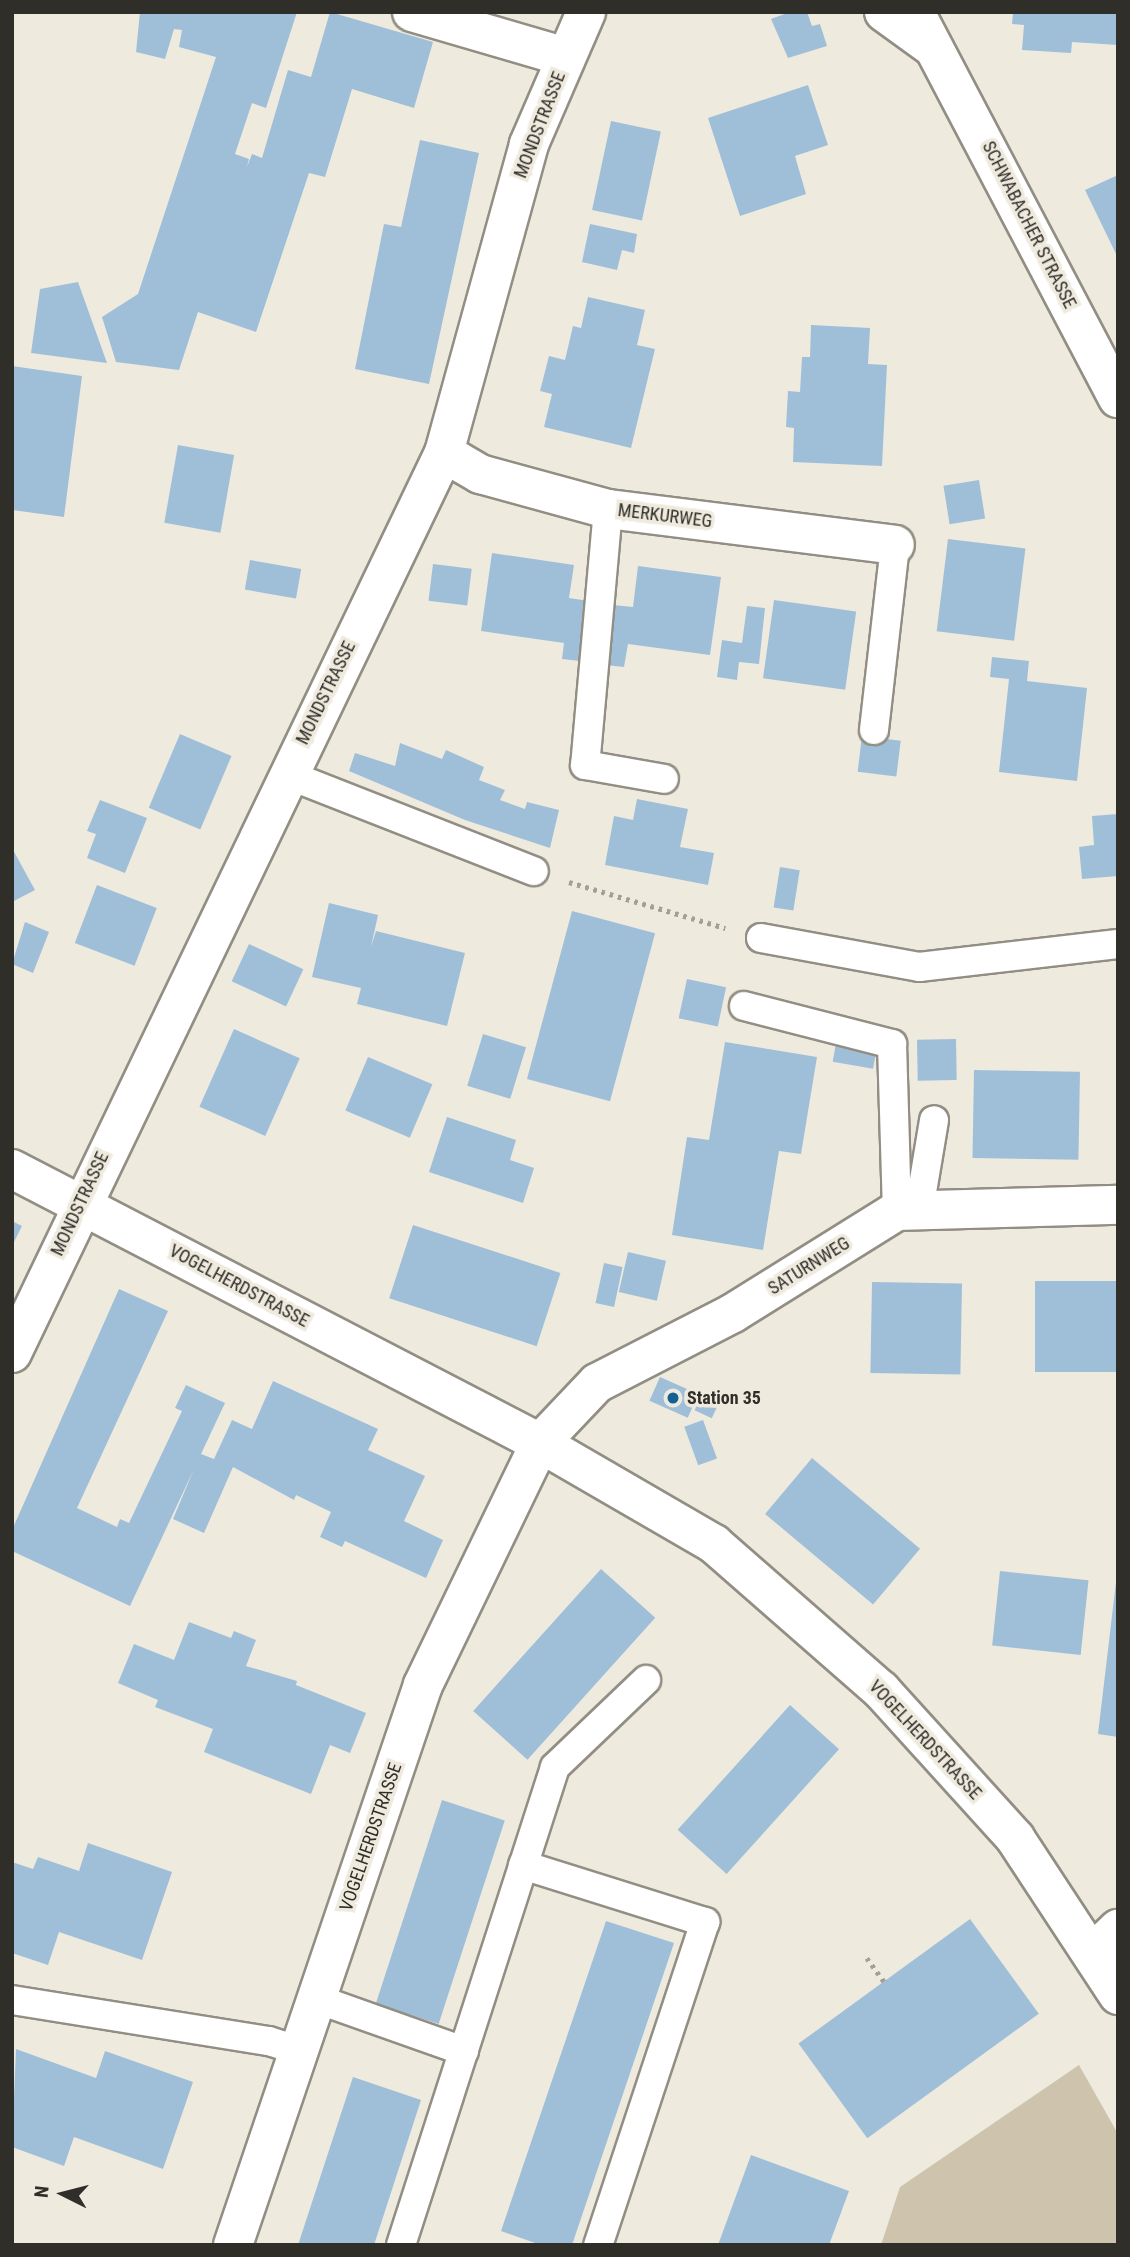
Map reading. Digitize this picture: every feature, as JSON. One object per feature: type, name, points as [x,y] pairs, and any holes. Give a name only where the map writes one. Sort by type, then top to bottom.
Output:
[{"type":"street","points":[[412,12],[566,57]]},
{"type":"street","name":"MONDSTRASSE","points":[[12,1353],[80,1202],[443,453],[529,144],[586,12]]},
{"type":"street","name":"SCHWABACHER STRASSE","points":[[884,12],[941,53]]},
{"type":"street","name":"SCHWABACHER STRASSE","points":[[915,12],[941,53],[1118,398]]},
{"type":"street","name":"MERKURWEG","points":[[443,453],[480,474],[608,509],[895,545]]},
{"type":"street","name":"VOGELHERDSTRASSE","points":[[12,1169],[540,1443],[714,1544],[881,1690],[1015,1838],[1105,1941],[1118,1995]]},
{"type":"street","points":[[908,1211],[1118,1205]]},
{"type":"street","name":"SATURNWEG","points":[[540,1443],[597,1382],[733,1313],[908,1211]]},
{"type":"street","name":"VOGELHERDSTRASSE","points":[[233,2245],[422,1685],[540,1443]]},
{"type":"lane","points":[[608,509],[585,765],[664,779]]},
{"type":"lane","points":[[874,730],[895,545]]},
{"type":"lane","points":[[286,774],[534,872]]},
{"type":"lane","points":[[761,939],[919,967],[1118,944]]},
{"type":"lane","points":[[744,1006],[892,1044],[908,1211]]},
{"type":"lane","points":[[908,1211],[934,1120]]},
{"type":"lane","points":[[401,2245],[555,1767],[646,1680]]},
{"type":"lane","points":[[523,1865],[705,1922],[598,2245]]},
{"type":"lane","points":[[317,1998],[464,2051]]},
{"type":"lane","points":[[12,2000],[270,2041],[299,2051]]},
{"type":"path","points":[[534,872],[761,939]]},
{"type":"path","points":[[867,1958],[886,1984]]},
{"type":"shaded area","points":[[1079,2065],[1118,2134],[1118,2245],[881,2245],[900,2187]]},
{"type":"building","points":[[140,12],[297,12],[266,108],[252,103],[235,154],[249,159],[247,167],[252,154],[262,158],[288,70],[311,77],[330,12],[433,42],[414,108],[352,89],[325,177],[309,173],[256,332],[198,312],[179,370],[116,362],[102,317],[138,294],[216,57],[179,47],[182,30],[174,29],[165,59],[136,52]]},
{"type":"building","points":[[790,12],[807,12],[812,26],[820,24],[827,46],[788,58],[771,19]]},
{"type":"building","points":[[1013,12],[1118,12],[1118,45],[1072,42],[1071,53],[1022,50],[1024,25],[1012,24]]},
{"type":"building","points":[[808,85],[828,145],[795,156],[806,194],[740,216],[708,118]]},
{"type":"building","points":[[611,121],[661,132],[642,221],[592,210]]},
{"type":"building","points":[[420,140],[479,153],[429,384],[355,369],[384,224],[401,227]]},
{"type":"building","points":[[1118,175],[1118,258],[1085,190]]},
{"type":"building","points":[[590,224],[637,234],[634,253],[622,250],[617,270],[582,262]]},
{"type":"building","points":[[78,282],[107,363],[31,353],[40,289]]},
{"type":"building","points":[[588,297],[645,310],[637,345],[655,349],[631,448],[544,427],[552,394],[540,391],[549,356],[565,360],[573,326],[581,328]]},
{"type":"building","points":[[811,325],[870,328],[868,364],[887,365],[882,466],[793,462],[794,428],[786,427],[788,391],[800,392],[802,357],[810,357]]},
{"type":"building","points":[[12,366],[82,376],[64,517],[12,510]]},
{"type":"building","points":[[178,445],[234,455],[220,533],[164,523]]},
{"type":"building","points":[[979,480],[985,519],[950,524],[943,486]]},
{"type":"building","points":[[948,539],[1025,549],[1014,641],[937,631]]},
{"type":"building","points":[[492,553],[574,565],[569,598],[589,601],[580,661],[562,659],[564,643],[481,631]]},
{"type":"building","points":[[250,560],[301,569],[296,599],[245,590]]},
{"type":"building","points":[[433,564],[472,569],[467,605],[428,601]]},
{"type":"building","points":[[638,566],[721,577],[710,655],[628,644],[624,667],[605,665],[613,605],[633,607]]},
{"type":"building","points":[[774,600],[856,612],[845,690],[763,678]]},
{"type":"building","points":[[747,606],[765,608],[759,664],[739,662],[737,680],[717,677],[722,640],[742,643]]},
{"type":"building","points":[[992,657],[1029,661],[1027,681],[1087,688],[1077,781],[999,772],[1009,679],[990,677]]},
{"type":"building","points":[[180,734],[232,756],[200,830],[149,808]]},
{"type":"building","points":[[862,736],[901,741],[896,776],[858,772]]},
{"type":"building","points":[[400,743],[442,759],[446,750],[484,767],[479,780],[505,790],[500,800],[525,809],[527,802],[559,810],[550,848],[465,820],[349,771],[355,753],[395,766]]},
{"type":"building","points":[[637,799],[688,809],[680,847],[714,853],[708,885],[605,865],[614,816],[633,820]]},
{"type":"building","points":[[100,800],[147,818],[125,873],[87,858],[96,834],[87,831]]},
{"type":"building","points":[[1118,814],[1118,876],[1082,879],[1079,847],[1094,845],[1092,816]]},
{"type":"building","points":[[12,848],[35,890],[12,902]]},
{"type":"building","points":[[780,867],[800,870],[793,911],[774,907]]},
{"type":"building","points":[[97,885],[157,908],[135,966],[75,943]]},
{"type":"building","points":[[329,903],[378,915],[371,947],[376,931],[465,953],[447,1026],[357,1004],[361,988],[312,977]]},
{"type":"building","points":[[572,911],[655,933],[610,1101],[527,1079]]},
{"type":"building","points":[[25,922],[49,932],[33,973],[12,964]]},
{"type":"building","points":[[249,944],[303,969],[286,1007],[232,981]]},
{"type":"building","points":[[687,979],[726,987],[718,1026],[679,1018]]},
{"type":"building","points":[[234,1029],[300,1058],[265,1136],[199,1107]]},
{"type":"building","points":[[483,1034],[526,1047],[510,1099],[467,1086]]},
{"type":"building","points":[[956,1039],[957,1080],[918,1081],[917,1040]]},
{"type":"building","points":[[725,1042],[817,1057],[801,1154],[779,1151],[763,1250],[672,1235],[687,1137],[709,1140]]},
{"type":"building","points":[[836,1043],[876,1050],[873,1069],[833,1062]]},
{"type":"building","points":[[368,1057],[432,1084],[410,1138],[345,1110]]},
{"type":"building","points":[[974,1070],[1080,1072],[1078,1160],[972,1158]]},
{"type":"building","points":[[447,1117],[516,1140],[510,1160],[534,1168],[523,1203],[429,1172]]},
{"type":"building","points":[[12,1221],[22,1226],[12,1246]]},
{"type":"building","points":[[413,1225],[560,1273],[537,1346],[389,1298]]},
{"type":"building","points":[[628,1252],[666,1261],[657,1301],[619,1292]]},
{"type":"building","points":[[604,1263],[623,1267],[614,1307],[595,1303]]},
{"type":"building","points":[[1035,1281],[1118,1281],[1118,1372],[1035,1372]]},
{"type":"building","points":[[872,1282],[962,1284],[960,1375],[870,1373]]},
{"type":"building","points":[[119,1289],[168,1311],[77,1508],[117,1527],[120,1519],[129,1523],[182,1411],[175,1408],[186,1385],[225,1403],[201,1454],[214,1459],[232,1420],[252,1429],[273,1381],[378,1429],[368,1450],[425,1476],[404,1521],[443,1540],[426,1578],[345,1541],[342,1547],[320,1537],[331,1512],[296,1495],[294,1500],[233,1467],[204,1533],[173,1519],[194,1469],[130,1606],[12,1551],[12,1530]]},
{"type":"building","name":"Station 35","points":[[660,1377],[698,1394],[688,1418],[649,1401]]},
{"type":"building","points":[[703,1392],[720,1400],[712,1418],[695,1410]]},
{"type":"building","points":[[703,1420],[717,1459],[698,1465],[684,1427]]},
{"type":"building","points":[[812,1458],[920,1549],[873,1605],[765,1514]]},
{"type":"building","points":[[601,1569],[655,1618],[527,1760],[473,1711]]},
{"type":"building","points":[[1000,1571],[1089,1580],[1081,1655],[992,1646]]},
{"type":"building","points":[[1118,1582],[1118,1737],[1098,1734]]},
{"type":"building","points":[[189,1622],[231,1638],[234,1631],[256,1640],[246,1666],[297,1681],[296,1685],[366,1713],[350,1753],[330,1745],[311,1794],[204,1752],[213,1729],[155,1707],[158,1700],[118,1683],[134,1644],[174,1660]]},
{"type":"building","points":[[790,1705],[839,1749],[727,1874],[678,1830]]},
{"type":"building","points":[[442,1800],[505,1820],[439,2024],[376,2004]]},
{"type":"building","points":[[88,1843],[172,1872],[142,1960],[59,1932],[48,1965],[12,1953],[12,1862],[33,1869],[38,1857],[79,1871]]},
{"type":"building","points":[[970,1919],[1039,2014],[867,2138],[798,2044]]},
{"type":"building","points":[[606,1921],[674,1943],[572,2245],[541,2245],[501,2231]]},
{"type":"building","points":[[16,2049],[96,2078],[105,2051],[193,2082],[163,2169],[74,2137],[64,2166],[12,2147]]},
{"type":"building","points":[[353,2077],[421,2100],[374,2245],[298,2245]]},
{"type":"building","points":[[751,2155],[849,2191],[829,2245],[718,2245]]},
{"type":"place","name":"Station 35","points":[[673,1398]]}]
